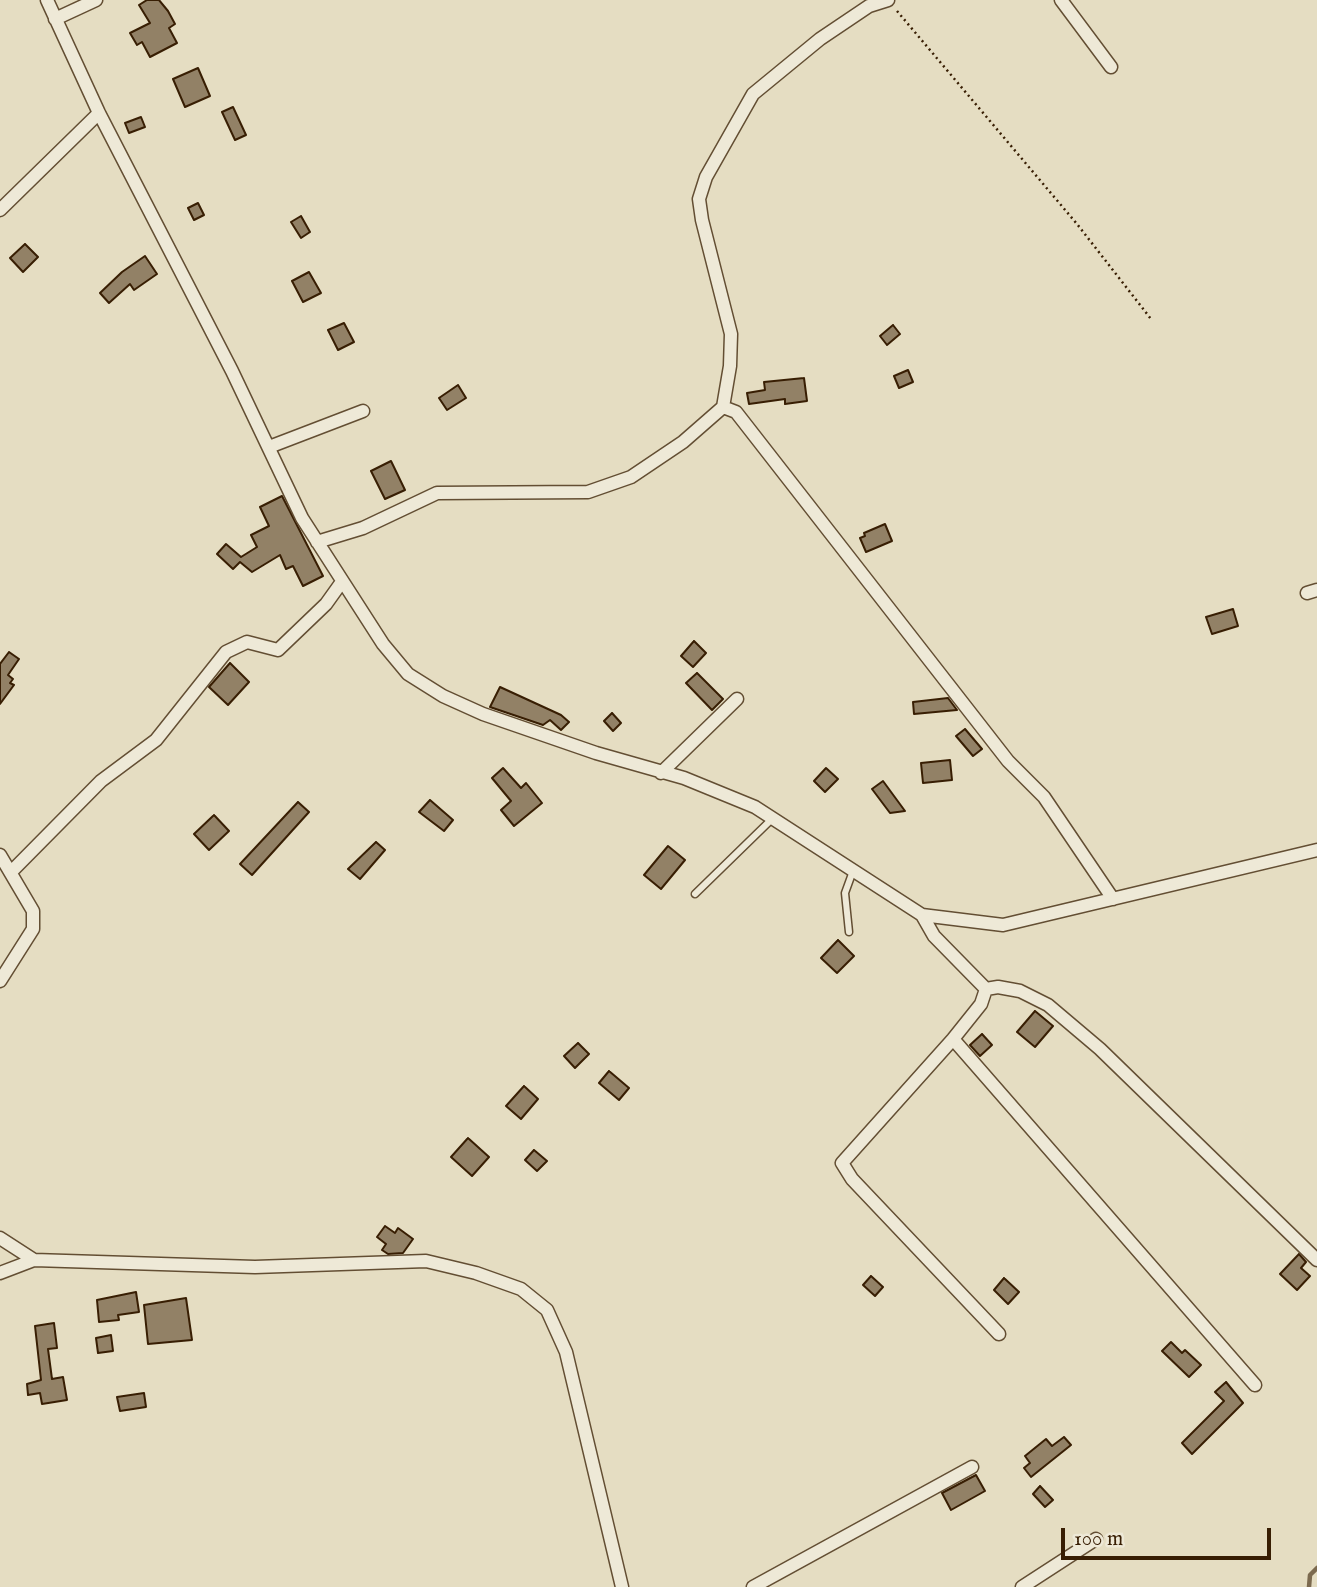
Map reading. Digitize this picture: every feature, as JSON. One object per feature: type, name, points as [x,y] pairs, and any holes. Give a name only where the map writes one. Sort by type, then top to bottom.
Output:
[{"type":"street","points":[[47,0],[99,113],[317,542],[341,583],[383,644],[408,674],[443,696],[483,714],[727,794],[773,818],[922,915],[934,936],[986,989]]},
{"type":"street","points":[[55,19],[96,0]]},
{"type":"street","points":[[317,542],[363,528],[437,493],[588,492],[631,477],[683,442],[723,407],[730,366],[731,334],[702,220],[699,199],[706,177],[753,94],[820,39],[869,6],[888,0]]},
{"type":"street","points":[[1061,0],[1111,67]]},
{"type":"street","points":[[0,210],[99,113]]},
{"type":"street","points":[[723,407],[736,412],[1008,761],[1044,797],[1113,899]]},
{"type":"street","points":[[268,447],[363,411]]},
{"type":"street","points":[[11,872],[100,781],[156,740],[226,652],[247,642],[278,650],[301,631],[341,583]]},
{"type":"street","points":[[661,773],[737,699]]},
{"type":"street","points":[[922,915],[1003,925],[1317,850]]},
{"type":"street","points":[[0,855],[33,912],[33,929],[0,981]]},
{"type":"street","points":[[986,989],[998,987],[1020,991],[1048,1004],[1100,1049],[1317,1260]]},
{"type":"street","points":[[986,989],[981,1004],[953,1039],[842,1163],[852,1179],[999,1334]]},
{"type":"street","points":[[953,1039],[1255,1385]]},
{"type":"street","points":[[0,1238],[34,1260]]},
{"type":"street","points":[[0,1273],[34,1260],[255,1267],[426,1261],[476,1273],[521,1289],[547,1310],[566,1352],[622,1587]]},
{"type":"street","points":[[753,1587],[972,1467]]},
{"type":"street","points":[[1022,1587],[1096,1539]]},
{"type":"lane","points":[[695,894],[773,818]]},
{"type":"lane","points":[[849,932],[845,893],[854,869]]},
{"type":"path","points":[[888,0],[956,85],[1077,224],[1151,319]]},
{"type":"building","points":[[147,0],[159,0],[168,11],[175,24],[169,28],[177,43],[150,57],[142,42],[137,45],[130,33],[150,23],[139,5]]},
{"type":"building","points":[[198,68],[210,96],[185,107],[173,79]]},
{"type":"building","points":[[233,107],[246,135],[235,140],[222,112]]},
{"type":"building","points":[[141,117],[145,127],[129,133],[125,123]]},
{"type":"building","points":[[198,203],[204,215],[194,220],[188,208]]},
{"type":"building","points":[[301,216],[310,232],[301,238],[291,222]]},
{"type":"building","points":[[25,244],[38,257],[23,272],[10,258]]},
{"type":"building","points":[[145,256],[157,274],[134,290],[130,284],[109,303],[100,293],[122,272]]},
{"type":"building","points":[[309,272],[321,293],[303,302],[292,281]]},
{"type":"building","points":[[344,323],[354,342],[338,350],[328,330]]},
{"type":"building","points":[[893,325],[900,334],[887,345],[880,336]]},
{"type":"building","points":[[908,370],[913,382],[899,388],[894,376]]},
{"type":"building","points":[[804,378],[807,401],[785,404],[785,399],[749,404],[747,393],[765,390],[764,382]]},
{"type":"building","points":[[458,385],[466,398],[447,410],[439,398]]},
{"type":"building","points":[[391,461],[405,490],[385,499],[371,471]]},
{"type":"building","points":[[282,496],[323,576],[303,586],[293,566],[286,569],[280,555],[252,572],[240,562],[233,569],[217,554],[226,544],[241,557],[257,547],[251,535],[269,526],[260,507]]},
{"type":"building","points":[[885,524],[892,541],[866,552],[860,538],[865,536],[864,533]]},
{"type":"building","points":[[1233,609],[1238,626],[1212,634],[1206,617]]},
{"type":"building","points":[[694,641],[706,653],[693,667],[681,656]]},
{"type":"building","points":[[9,652],[19,659],[8,675],[13,679],[10,683],[14,685],[0,704],[0,664]]},
{"type":"building","points":[[230,663],[249,682],[228,705],[209,687]]},
{"type":"building","points":[[697,673],[723,699],[712,710],[686,683]]},
{"type":"building","points":[[500,687],[561,715],[569,722],[561,730],[550,720],[543,725],[490,707]]},
{"type":"building","points":[[948,698],[957,710],[914,714],[913,702]]},
{"type":"building","points":[[612,713],[621,723],[613,731],[604,721]]},
{"type":"building","points":[[965,729],[982,749],[973,756],[956,736]]},
{"type":"building","points":[[950,760],[952,780],[923,783],[921,763]]},
{"type":"building","points":[[503,768],[521,788],[526,783],[542,803],[514,826],[501,810],[511,801],[492,778]]},
{"type":"building","points":[[826,768],[838,779],[825,792],[814,781]]},
{"type":"building","points":[[883,781],[905,811],[890,813],[872,789]]},
{"type":"building","points":[[430,800],[453,820],[444,831],[419,812]]},
{"type":"building","points":[[298,802],[309,812],[252,875],[240,864]]},
{"type":"building","points":[[214,815],[229,831],[209,850],[194,834]]},
{"type":"building","points":[[376,842],[385,850],[360,879],[348,869]]},
{"type":"building","points":[[668,846],[685,860],[661,889],[644,875]]},
{"type":"building","points":[[838,940],[854,956],[837,973],[821,958]]},
{"type":"building","points":[[1035,1011],[1053,1026],[1035,1047],[1017,1032]]},
{"type":"building","points":[[982,1034],[992,1045],[980,1056],[970,1045]]},
{"type":"building","points":[[578,1043],[589,1054],[575,1068],[564,1056]]},
{"type":"building","points":[[609,1071],[629,1088],[619,1100],[599,1083]]},
{"type":"building","points":[[524,1086],[538,1099],[521,1119],[506,1106]]},
{"type":"building","points":[[468,1138],[489,1157],[472,1176],[451,1157]]},
{"type":"building","points":[[534,1150],[547,1161],[537,1171],[525,1160]]},
{"type":"building","points":[[385,1226],[395,1233],[398,1228],[413,1239],[403,1253],[388,1254],[382,1250],[386,1244],[377,1237]]},
{"type":"building","points":[[1299,1254],[1306,1262],[1301,1268],[1310,1276],[1297,1290],[1280,1274]]},
{"type":"building","points":[[871,1276],[883,1287],[875,1296],[863,1285]]},
{"type":"building","points":[[1004,1278],[1019,1292],[1008,1304],[994,1290]]},
{"type":"building","points":[[136,1292],[139,1312],[118,1315],[119,1320],[99,1322],[97,1300]]},
{"type":"building","points":[[186,1298],[192,1340],[148,1344],[144,1305]]},
{"type":"building","points":[[54,1323],[57,1348],[48,1349],[52,1379],[63,1377],[67,1400],[42,1404],[40,1393],[28,1395],[27,1384],[41,1380],[35,1326]]},
{"type":"building","points":[[111,1335],[113,1351],[98,1353],[96,1338]]},
{"type":"building","points":[[1171,1342],[1182,1353],[1185,1350],[1201,1365],[1189,1377],[1162,1351]]},
{"type":"building","points":[[1226,1382],[1243,1403],[1192,1454],[1182,1443],[1224,1401],[1215,1392]]},
{"type":"building","points":[[144,1393],[146,1407],[120,1411],[117,1397]]},
{"type":"building","points":[[1064,1437],[1071,1445],[1031,1477],[1024,1468],[1030,1463],[1025,1456],[1046,1439],[1052,1446]]},
{"type":"building","points":[[976,1475],[985,1491],[951,1510],[942,1493]]},
{"type":"building","points":[[1040,1486],[1053,1500],[1045,1507],[1033,1494]]},
{"type":"waterway","points":[[1309,1587],[1310,1575],[1317,1568]]}]
